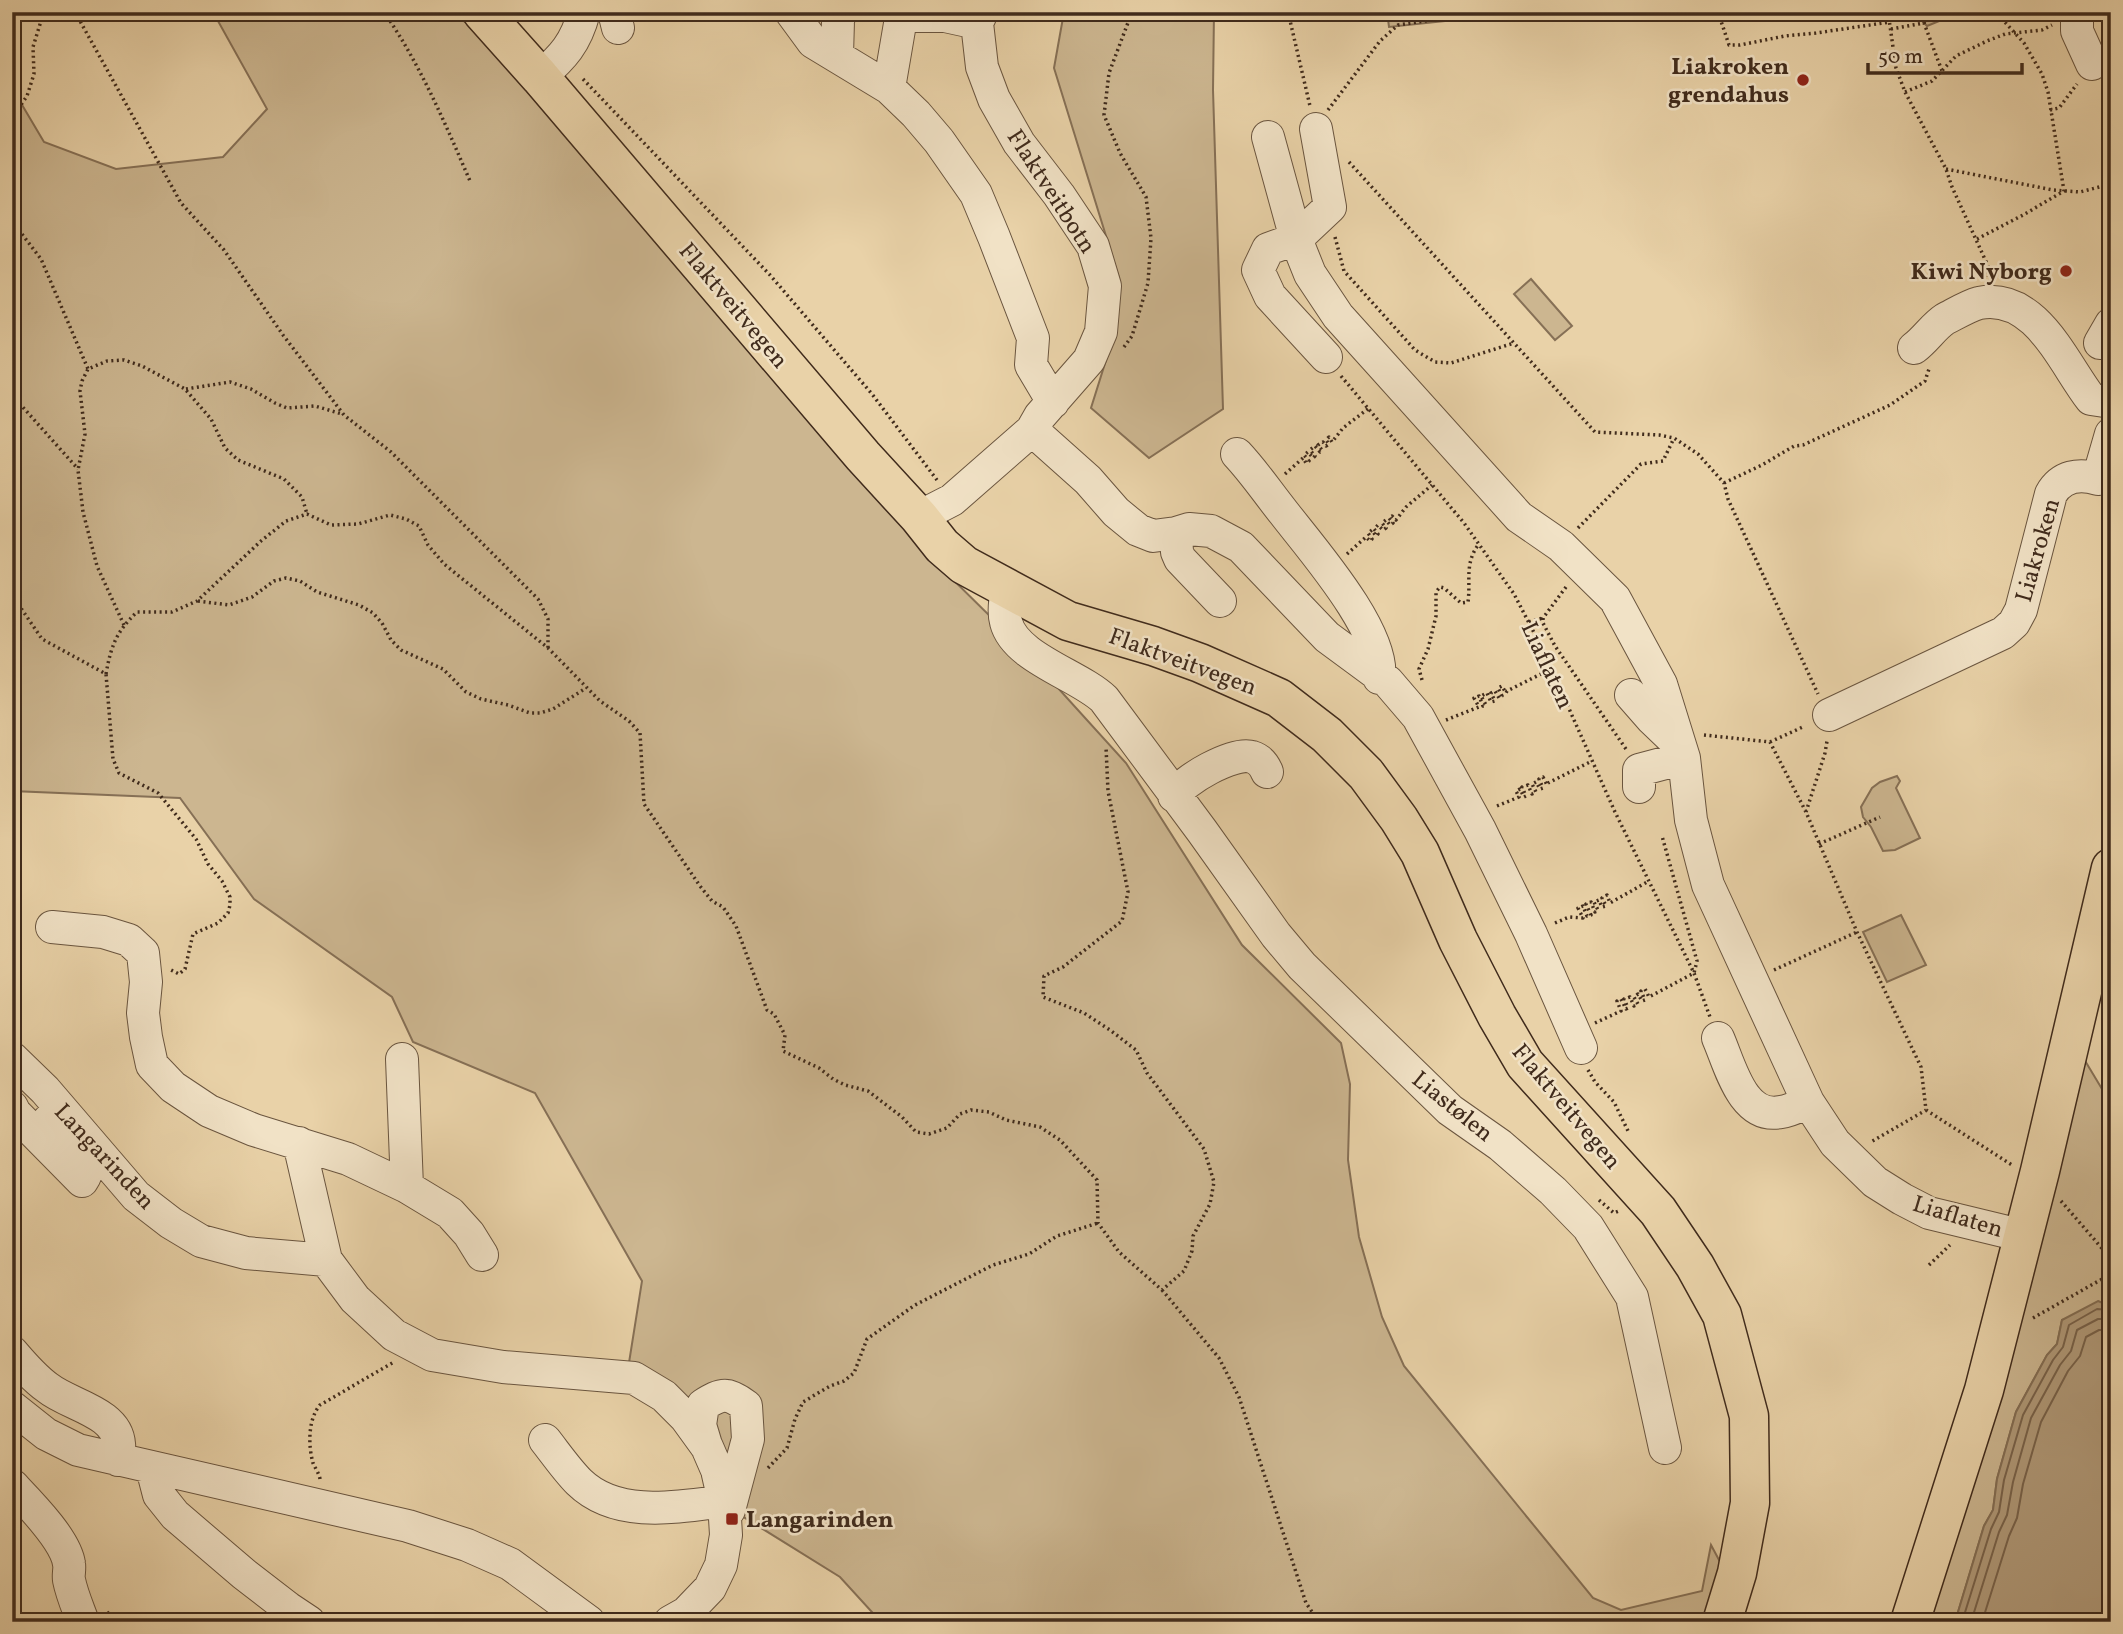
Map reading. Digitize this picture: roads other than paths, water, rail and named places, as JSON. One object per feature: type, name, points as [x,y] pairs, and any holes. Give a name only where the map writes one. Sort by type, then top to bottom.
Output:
[{"type":"main road","name":"Flaktveitvegen","points":[[482,12],[551,67],[855,447],[942,546],[964,565],[1068,621],[1200,663],[1279,698],[1327,735],[1366,775],[1420,853],[1458,940],[1525,1064],[1658,1211],[1695,1266],[1722,1315],[1749,1416],[1750,1503],[1737,1573],[1722,1622]]},
{"type":"main road","points":[[1910,1622],[1984,1390],[2024,1237],[2111,868]]},
{"type":"street","points":[[551,67],[579,32],[584,12]]},
{"type":"street","points":[[791,12],[813,42],[889,88],[916,114],[939,141],[975,194],[1033,338],[1031,365],[1053,402]]},
{"type":"street","points":[[837,55],[840,12]]},
{"type":"street","points":[[889,88],[902,14],[979,17]]},
{"type":"street","name":"Flaktveitbotn","points":[[919,517],[953,500],[1032,430],[1040,416],[1089,360],[1101,332],[1105,286],[1093,246],[1059,195],[1019,143],[994,99],[982,66],[979,17]]},
{"type":"street","points":[[2065,18],[2075,18],[2077,31],[2092,64]]},
{"type":"street","points":[[1316,129],[1330,207],[1296,239],[1268,249],[1258,270],[1270,296],[1326,357]]},
{"type":"street","name":"Liaflaten","points":[[1268,137],[1296,239],[1310,274],[1338,316],[1520,517],[1570,555],[1615,599],[1661,684],[1680,744],[1691,820],[1708,885],[1808,1102],[1835,1143],[1875,1182],[1929,1213],[2024,1237]]},
{"type":"street","points":[[1914,348],[1941,323],[1971,306],[1980,303],[2008,304],[2031,317],[2042,327],[2091,398],[2111,402]]},
{"type":"street","points":[[1032,430],[1138,530],[1153,536],[1189,528],[1211,531],[1241,547],[1327,637],[1388,682],[1418,718],[1513,871],[1581,1048]]},
{"type":"street","name":"Liakroken","points":[[1829,715],[1983,644],[2011,627],[2021,610],[2055,486],[2077,476],[2098,479],[2109,448]]},
{"type":"street","points":[[1237,453],[1330,569],[1373,643],[1381,667],[1380,678]]},
{"type":"street","points":[[1175,533],[1180,559],[1220,601]]},
{"type":"street","name":"Liastølen","points":[[1007,590],[1005,620],[1009,631],[1034,656],[1095,691],[1104,699],[1269,926],[1302,966],[1450,1110],[1500,1145],[1588,1227],[1632,1297],[1665,1448]]},
{"type":"street","points":[[1632,695],[1652,719],[1680,744],[1639,779]]},
{"type":"street","points":[[1174,796],[1186,783],[1238,757],[1256,759],[1267,772]]},
{"type":"street","points":[[52,927],[103,932],[129,940],[143,953],[146,982],[145,1037],[152,1065],[173,1087],[209,1111],[254,1130],[348,1159],[407,1187],[450,1213],[469,1234],[482,1255]]},
{"type":"street","points":[[1718,1038],[1744,1097],[1751,1105],[1761,1110],[1781,1113],[1808,1102]]},
{"type":"street","name":"Langarinden","points":[[12,1058],[45,1090],[135,1196],[171,1223],[201,1241],[246,1253],[326,1260]]},
{"type":"street","points":[[402,1059],[407,1187]]},
{"type":"street","name":"Langarinden","points":[[12,1107],[82,1181],[85,1176],[40,1105],[45,1090]]},
{"type":"street","points":[[299,1143],[326,1260],[355,1299],[394,1335],[432,1355],[503,1367],[634,1378],[664,1396],[686,1418],[707,1447]]},
{"type":"street","points":[[12,1352],[47,1388],[66,1400],[103,1416],[120,1442],[118,1460]]},
{"type":"street","points":[[670,1622],[686,1613],[710,1588],[720,1565],[726,1535],[727,1508],[748,1439],[746,1406],[733,1396],[718,1396],[703,1405],[700,1425],[718,1470],[727,1508]]},
{"type":"street","points":[[12,1407],[46,1434],[78,1450],[408,1526],[467,1545],[510,1564],[589,1622]]},
{"type":"street","points":[[545,1440],[580,1483],[599,1496],[630,1507],[727,1508]]},
{"type":"street","points":[[152,1468],[159,1495],[175,1515],[255,1583],[309,1622]]},
{"type":"street","points":[[12,1485],[37,1511],[64,1550],[69,1563],[73,1597],[83,1622]]},
{"type":"water","points":[[2098,1301],[2111,1303],[2111,1622],[1955,1622],[1984,1526],[1993,1510],[1997,1479],[2016,1412],[2047,1355],[2057,1344],[2062,1320]]},
{"type":"place","name":"Liakroken grendahus","points":[[1803,80]]},
{"type":"place","name":"Kiwi Nyborg","points":[[2066,271]]},
{"type":"place","name":"Langarinden","points":[[732,1519]]}]
